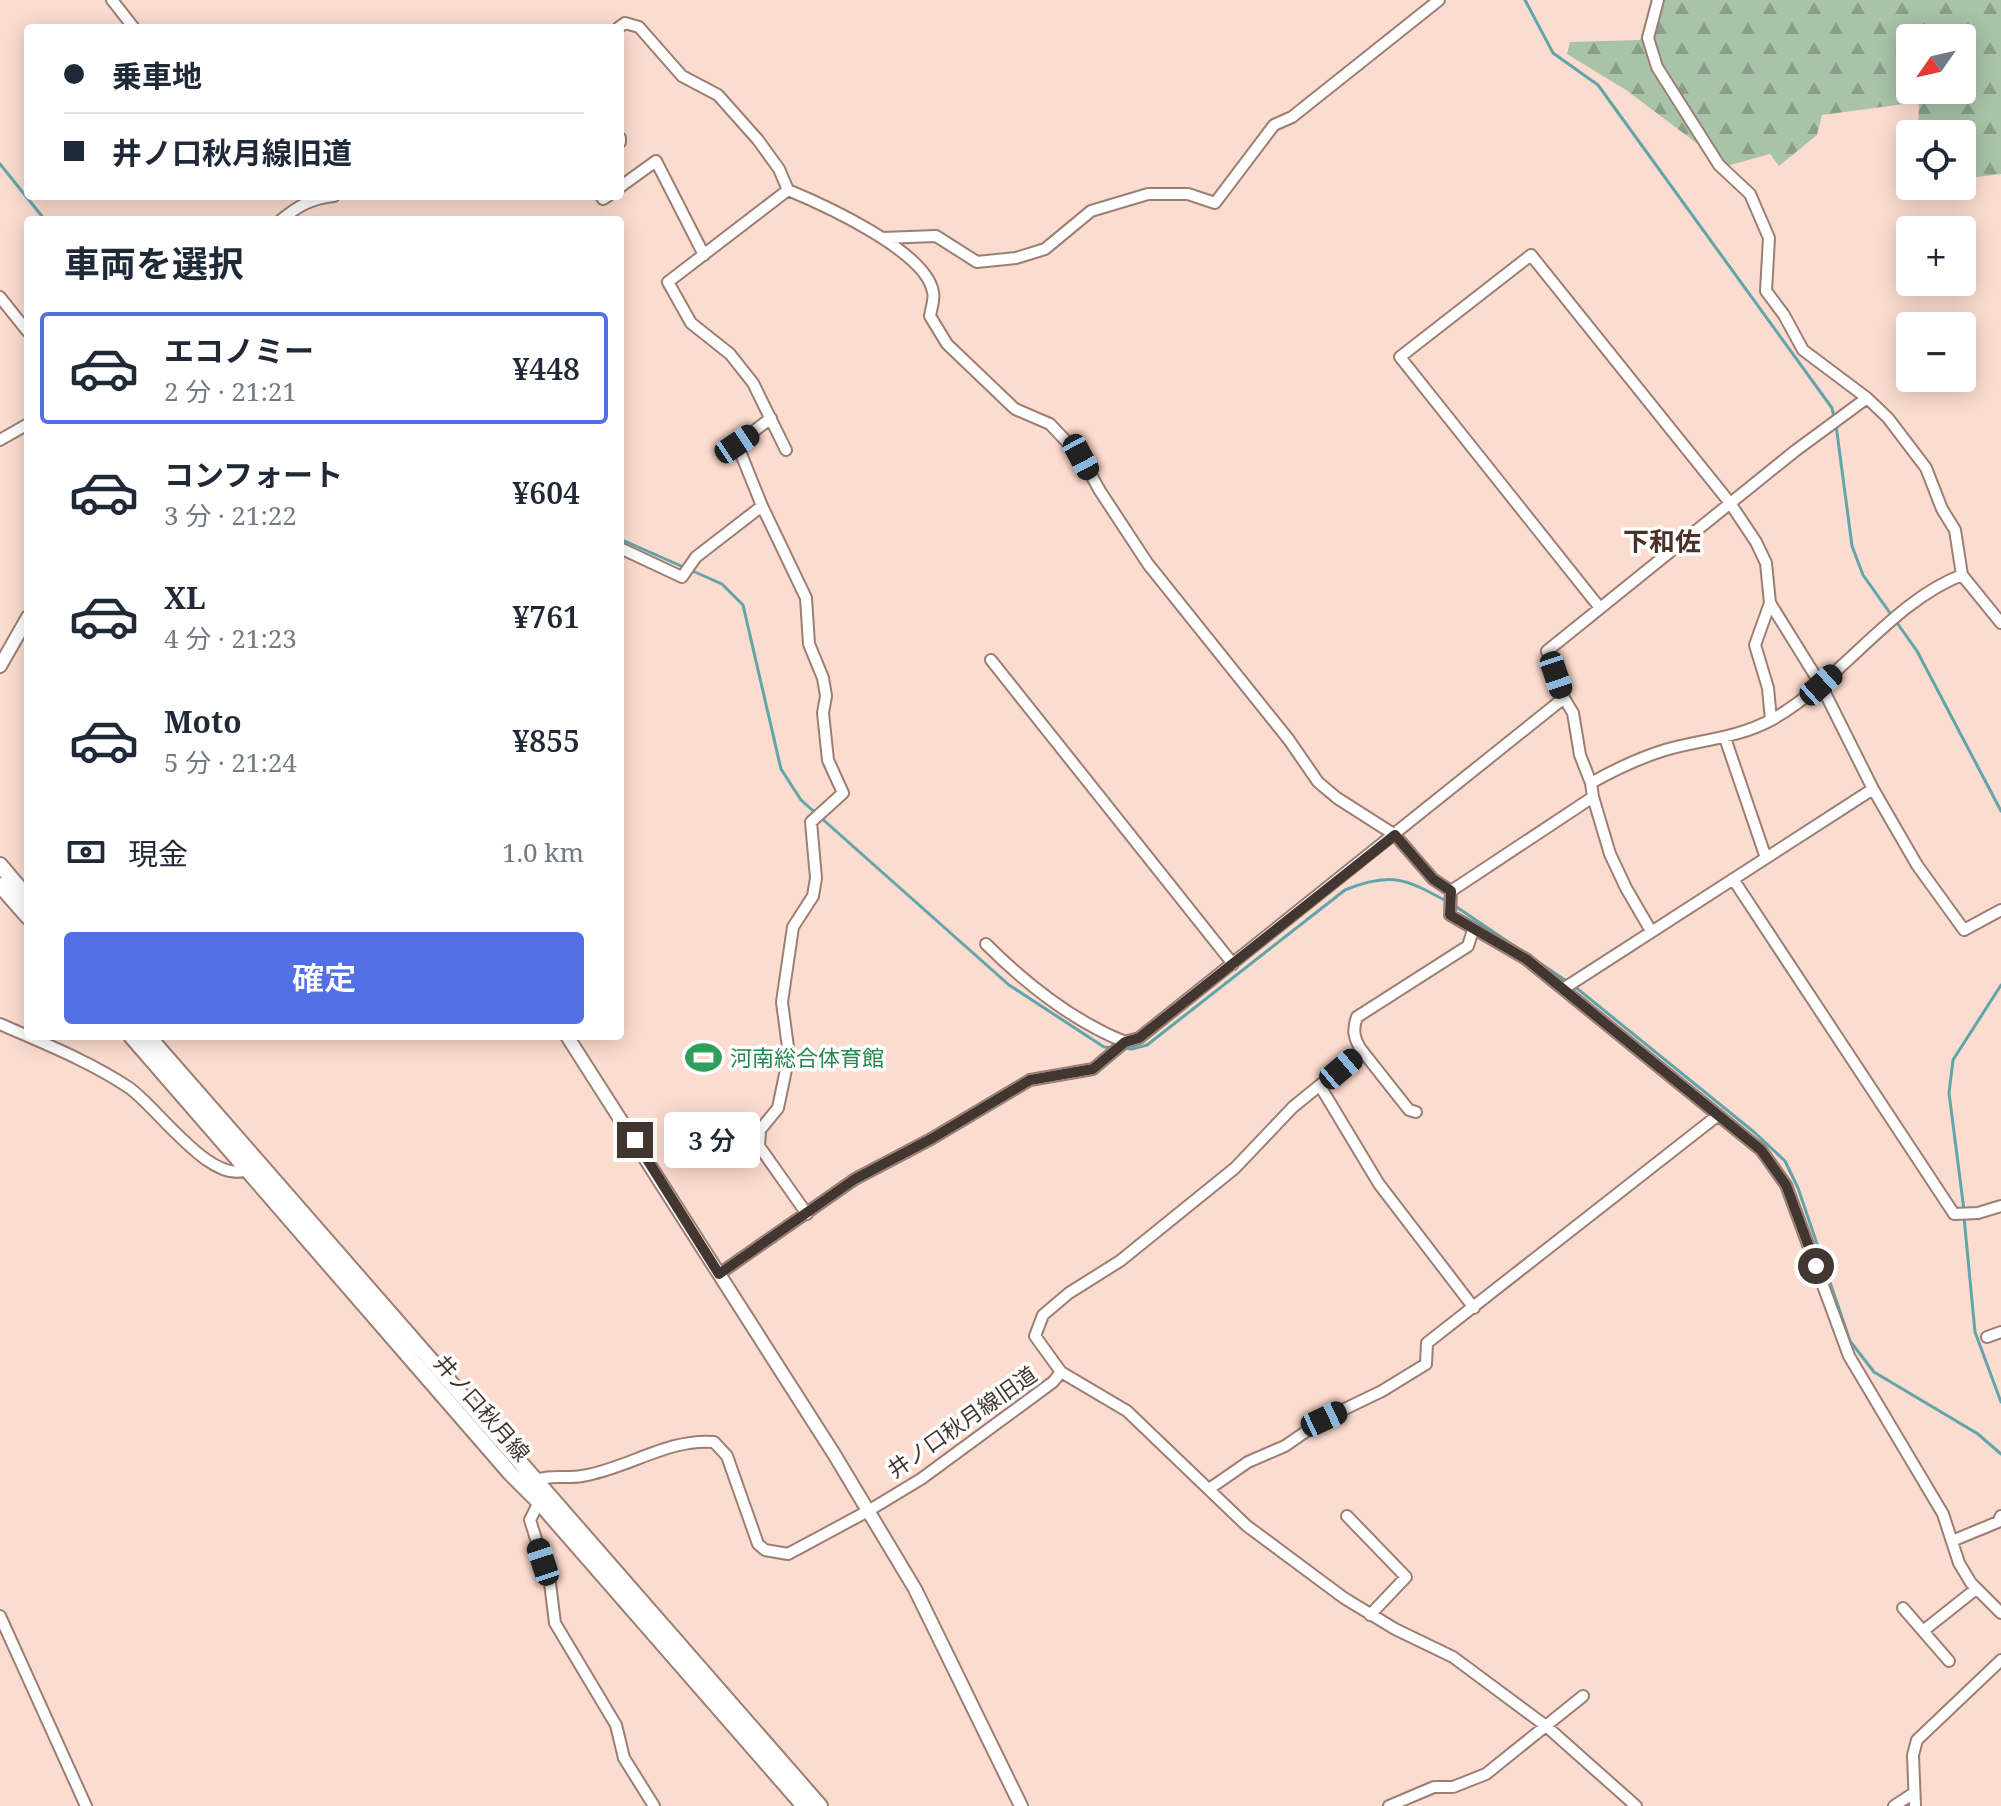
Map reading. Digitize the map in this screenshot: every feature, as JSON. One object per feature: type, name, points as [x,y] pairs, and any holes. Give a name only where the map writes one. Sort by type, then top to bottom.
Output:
[{"type":"main road","points":[[0,865],[24,893]]},
{"type":"main road","points":[[0,885],[24,912]]},
{"type":"main road","name":"井ノ口秋月線","points":[[135,1040],[537,1479],[820,1806]]},
{"type":"main road","name":"井ノ口秋月線","points":[[151,1040],[252,1166],[523,1486],[804,1806]]},
{"type":"street","points":[[112,0],[131,24]]},
{"type":"street","points":[[883,238],[936,236],[977,262],[1016,258],[1045,249],[1091,211],[1148,194],[1188,194],[1215,203],[1274,125],[1292,117],[1439,0]]},
{"type":"street","points":[[1658,0],[1648,38],[1657,67],[1719,165],[1750,194],[1769,238],[1766,291],[1784,315],[1803,350],[1867,398],[1888,418],[1926,468],[1942,509],[1955,530],[1962,575],[2001,623]]},
{"type":"street","points":[[624,24],[639,27],[682,76],[718,95],[758,140],[779,169],[788,190],[827,206],[883,238],[923,272],[933,292],[930,316],[947,344],[1015,409],[1050,424],[1081,457],[1148,564],[1289,740],[1318,782],[1337,798],[1395,835],[1433,879],[1450,893]]},
{"type":"street","points":[[624,184],[656,161],[704,255]]},
{"type":"street","points":[[786,450],[753,383],[730,354],[691,323],[668,282],[788,190]]},
{"type":"street","points":[[286,216],[309,200]]},
{"type":"street","points":[[1600,608],[1400,357],[1531,255],[1730,503],[1756,542],[1766,563],[1770,603],[1755,645],[1768,688],[1771,720]]},
{"type":"street","points":[[0,297],[24,327]]},
{"type":"street","points":[[1651,931],[1610,854],[1591,783],[1580,755],[1573,713],[1564,698],[1547,651],[1730,503],[1867,398]]},
{"type":"street","points":[[771,418],[737,444],[762,506],[806,598],[809,644],[823,678],[826,696],[823,713],[828,760],[843,793],[811,822],[816,878],[813,896],[793,927],[782,1002],[789,1055],[778,1108],[760,1130],[759,1146],[807,1214]]},
{"type":"street","points":[[0,440],[24,426]]},
{"type":"street","points":[[624,550],[682,577],[696,557],[762,506]]},
{"type":"street","points":[[1591,783],[1665,750],[1725,738],[1771,720],[1821,685],[1891,621],[1948,581],[1962,575]]},
{"type":"street","points":[[1770,603],[1821,685],[1873,789],[1917,865],[1964,930],[2001,910]]},
{"type":"street","points":[[0,666],[24,624]]},
{"type":"street","points":[[991,660],[1233,964]]},
{"type":"street","points":[[719,1274],[855,1179],[931,1139],[1030,1080],[1093,1069],[1125,1042],[1139,1038],[1564,698]]},
{"type":"street","points":[[1725,738],[1766,858]]},
{"type":"street","points":[[1563,989],[1873,789]]},
{"type":"street","points":[[1450,893],[1593,797]]},
{"type":"street","points":[[1733,879],[1954,1214],[1978,1213],[2001,1206]]},
{"type":"street","points":[[1450,893],[1450,915],[1526,959],[1761,1150],[1786,1185],[1849,1356],[1943,1514],[1959,1563],[1976,1589],[2001,1613]]},
{"type":"street","points":[[1416,1112],[1409,1110],[1360,1048],[1355,1041],[1353,1027],[1357,1017],[1468,946],[1473,930]]},
{"type":"street","points":[[986,944],[1019,977],[1102,1033],[1125,1042]]},
{"type":"street","points":[[0,1024],[24,1035]]},
{"type":"street","points":[[36,1040],[130,1088],[192,1150],[232,1173],[252,1166]]},
{"type":"street","points":[[570,1040],[915,1589],[1021,1806]]},
{"type":"street","points":[[1061,1372],[1035,1336],[1043,1315],[1069,1293],[1120,1261],[1235,1168],[1293,1107],[1362,1051],[1360,1048]]},
{"type":"street","points":[[1320,1086],[1379,1184],[1474,1308]]},
{"type":"street","points":[[1209,1489],[1248,1462],[1285,1446],[1324,1419],[1382,1391],[1426,1364],[1427,1343],[1717,1116]]},
{"type":"street","points":[[1987,1337],[2001,1332]]},
{"type":"street","name":"井ノ口秋月線旧道","points":[[537,1479],[604,1472],[673,1447],[696,1441],[714,1442],[727,1456],[758,1544],[765,1550],[788,1554],[921,1479],[1053,1382],[1061,1372],[1127,1411],[1247,1526],[1370,1615],[1453,1657],[1546,1726],[1636,1806]]},
{"type":"street","points":[[523,1486],[537,1479]]},
{"type":"street","points":[[539,1502],[530,1520],[550,1583],[555,1623],[616,1725],[624,1758],[654,1806]]},
{"type":"street","points":[[1347,1516],[1406,1577],[1370,1615]]},
{"type":"street","points":[[1952,1541],[1998,1522],[2001,1516]]},
{"type":"street","points":[[1923,1631],[1976,1589]]},
{"type":"street","points":[[1903,1608],[1949,1661]]},
{"type":"street","points":[[0,1616],[86,1806]]},
{"type":"street","points":[[1915,1806],[1913,1755],[1917,1740],[2001,1660]]},
{"type":"street","points":[[1389,1806],[1434,1787],[1453,1787],[1486,1774],[1583,1696]]},
{"type":"street","points":[[1894,1806],[1914,1793]]},
{"type":"green space","points":[[1651,0],[2001,0],[2001,174],[1976,177],[1976,120],[1918,120],[1919,104],[1976,104],[1976,24],[1896,24],[1896,104],[1904,104],[1822,115],[1817,135],[1779,166],[1770,154],[1727,166],[1626,90],[1567,54],[1570,42],[1640,40]]},
{"type":"waterway","points":[[1525,0],[1553,53],[1598,85],[1832,408],[1834,418]]},
{"type":"waterway","points":[[0,164],[24,194]]},
{"type":"waterway","points":[[29,200],[42,216]]},
{"type":"waterway","points":[[1836,425],[1852,546],[1863,575],[1917,651],[2001,811]]},
{"type":"waterway","points":[[624,541],[722,584],[743,605],[781,769],[801,800],[1009,985],[1104,1047],[1114,1048]]},
{"type":"waterway","points":[[1122,1048],[1147,1045],[1345,890],[1375,881],[1398,880],[1448,902]]},
{"type":"waterway","points":[[1455,906],[1568,982]]},
{"type":"waterway","points":[[1964,1210],[1949,1093],[1953,1060],[2001,985]]},
{"type":"waterway","points":[[1574,986],[1754,1132],[1785,1161],[1798,1188],[1850,1341],[1874,1372],[1978,1434],[2001,1454]]},
{"type":"waterway","points":[[1964,1217],[1975,1332],[2001,1402]]},
{"type":"place","name":"河南総合体育館","points":[[704,1058]]},
{"type":"district","name":"下和佐","points":[[1662,542]]},
{"type":"route","points":[[635,1140],[719,1274],[855,1179],[931,1139],[1030,1080],[1093,1069],[1125,1042],[1139,1038],[1395,835],[1433,879],[1451,891],[1450,915],[1526,959],[1761,1150],[1786,1185],[1816,1266]]}]
